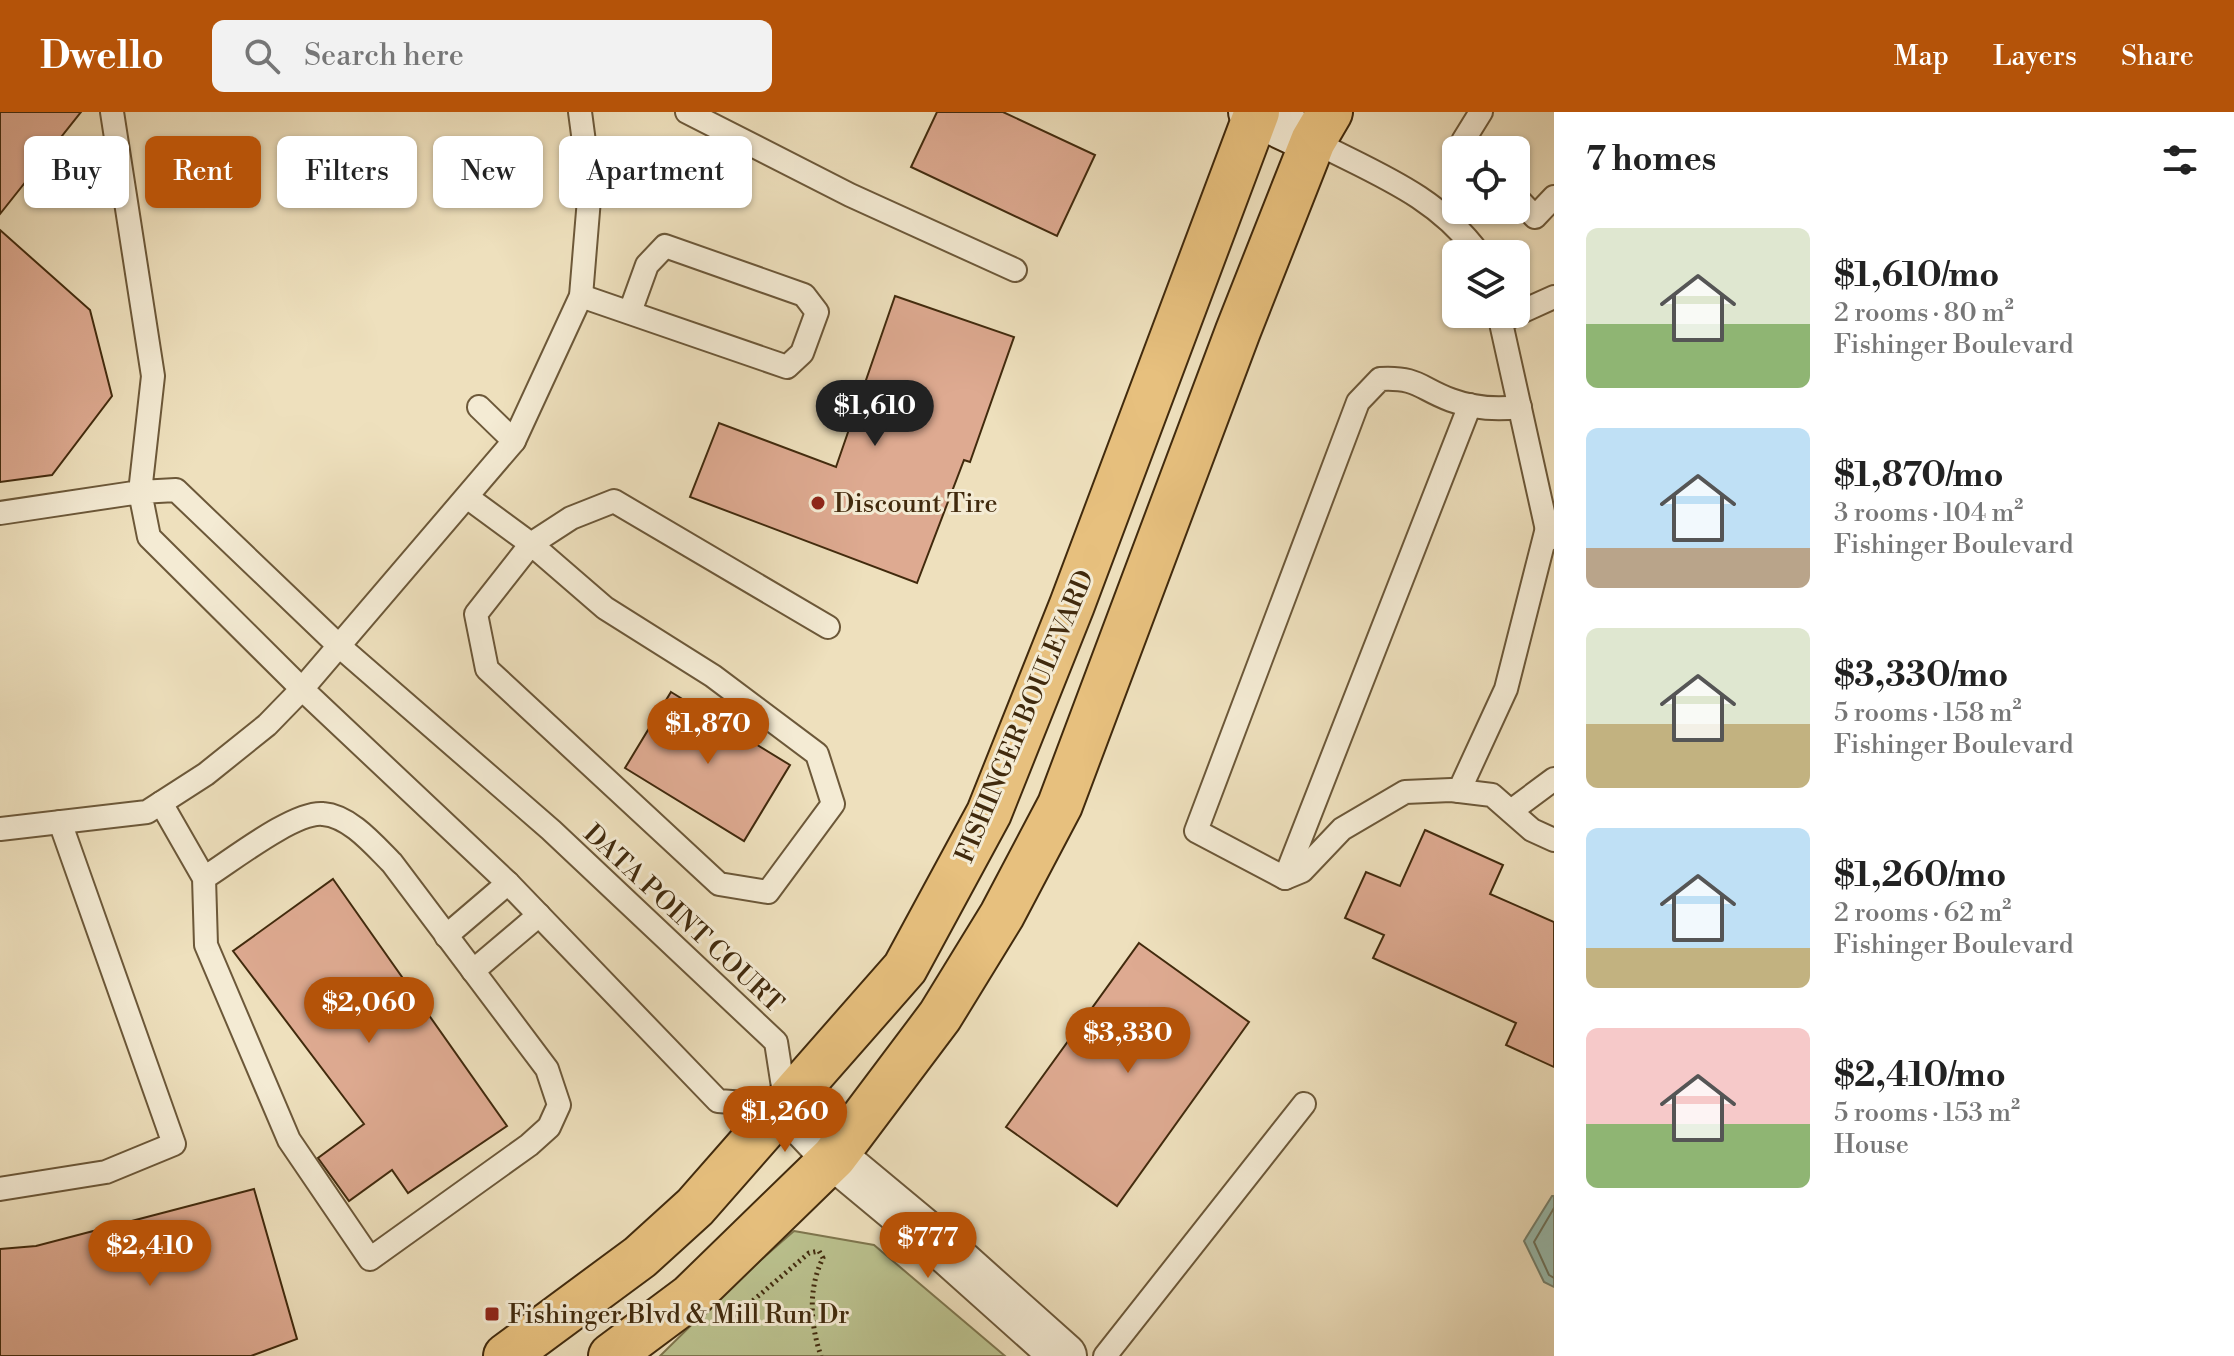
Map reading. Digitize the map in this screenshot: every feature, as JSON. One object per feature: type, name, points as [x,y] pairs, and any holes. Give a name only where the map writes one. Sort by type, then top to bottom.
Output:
[{"type":"main road","name":"FISHINGER BOULEVARD","points":[[506,1356],[640,1257],[695,1207],[905,968],[949,892],[989,813],[1072,605],[1255,113]]},
{"type":"main road","points":[[611,1356],[690,1297],[834,1157],[940,1016],[1002,915],[1060,805],[1322,127]]},
{"type":"street","points":[[1255,113],[1322,127]]},
{"type":"street","points":[[786,1106],[834,1157],[941,1246],[1064,1356]]},
{"type":"lane","points":[[112,112],[153,376],[140,492],[149,537],[302,689],[508,883],[718,1101],[786,1106]]},
{"type":"lane","points":[[0,829],[147,812],[206,774],[267,725],[302,689],[514,441],[581,296],[590,187],[580,112]]},
{"type":"lane","points":[[687,112],[850,195],[1015,270]]},
{"type":"lane","points":[[1466,136],[1481,112]]},
{"type":"lane","points":[[1322,127],[1430,202],[1469,240]]},
{"type":"lane","points":[[1530,212],[1535,217],[1554,197]]},
{"type":"lane","points":[[581,296],[787,367],[802,353],[817,312],[804,295],[665,246],[647,265],[630,312]]},
{"type":"lane","points":[[1530,306],[1554,297]]},
{"type":"lane","points":[[1459,791],[1506,689],[1550,538],[1502,328]]},
{"type":"lane","points":[[1285,878],[1196,831],[1358,402],[1380,379],[1407,378],[1450,400],[1492,410],[1520,407]]},
{"type":"lane","points":[[1285,878],[1470,405]]},
{"type":"lane","points":[[479,407],[514,441]]},
{"type":"lane","name":"DATA POINT COURT","points":[[0,513],[140,492],[176,490],[338,645],[551,830],[776,1042],[786,1106]]},
{"type":"lane","points":[[467,497],[531,544],[605,608],[713,676],[817,754],[833,804],[768,892],[719,884],[487,669],[476,614],[531,544],[571,518],[614,501],[828,627]]},
{"type":"lane","points":[[1511,811],[1554,779]]},
{"type":"lane","points":[[1285,878],[1302,871],[1342,829],[1405,792],[1459,791],[1492,795],[1532,830],[1554,840]]},
{"type":"lane","points":[[161,803],[204,878],[206,945],[289,1140],[370,1259],[529,1145],[549,1127],[559,1105],[547,1069],[383,854],[341,820],[322,814],[300,818],[204,878]]},
{"type":"lane","points":[[0,1189],[106,1172],[174,1144],[60,822]]},
{"type":"lane","points":[[446,936],[508,883]]},
{"type":"lane","points":[[473,971],[539,915]]},
{"type":"lane","points":[[1105,1356],[1304,1104]]},
{"type":"path","points":[[721,1326],[809,1253],[819,1251],[823,1258],[815,1273],[812,1309],[813,1331],[821,1356]]},
{"type":"green space","points":[[794,1231],[874,1245],[1005,1356],[660,1356],[731,1286]]},
{"type":"water","points":[[1552,1196],[1554,1287],[1544,1282],[1524,1241]]},
{"type":"building","points":[[0,112],[81,112],[62,136],[24,136],[24,184],[0,214]]},
{"type":"building","points":[[937,112],[1003,112],[1095,155],[1057,236],[911,167]]},
{"type":"building","points":[[0,230],[90,310],[112,396],[52,475],[0,482]]},
{"type":"building","points":[[895,296],[1014,337],[970,462],[964,460],[917,583],[690,497],[719,423],[836,467]]},
{"type":"building","points":[[671,692],[790,765],[744,841],[625,768]]},
{"type":"building","points":[[1425,830],[1503,865],[1490,894],[1554,922],[1554,1067],[1506,1045],[1516,1023],[1373,958],[1384,935],[1345,918],[1366,872],[1400,886]]},
{"type":"building","points":[[333,879],[507,1126],[408,1193],[392,1170],[349,1201],[318,1158],[364,1124],[233,951]]},
{"type":"building","points":[[1139,943],[1249,1022],[1117,1206],[1006,1127]]},
{"type":"building","points":[[254,1189],[297,1339],[251,1356],[0,1356],[0,1249],[36,1246]]},
{"type":"place","name":"Discount Tire","points":[[818,503]]},
{"type":"place","name":"Fishinger Blvd & Mill Run Dr","points":[[492,1314]]}]
